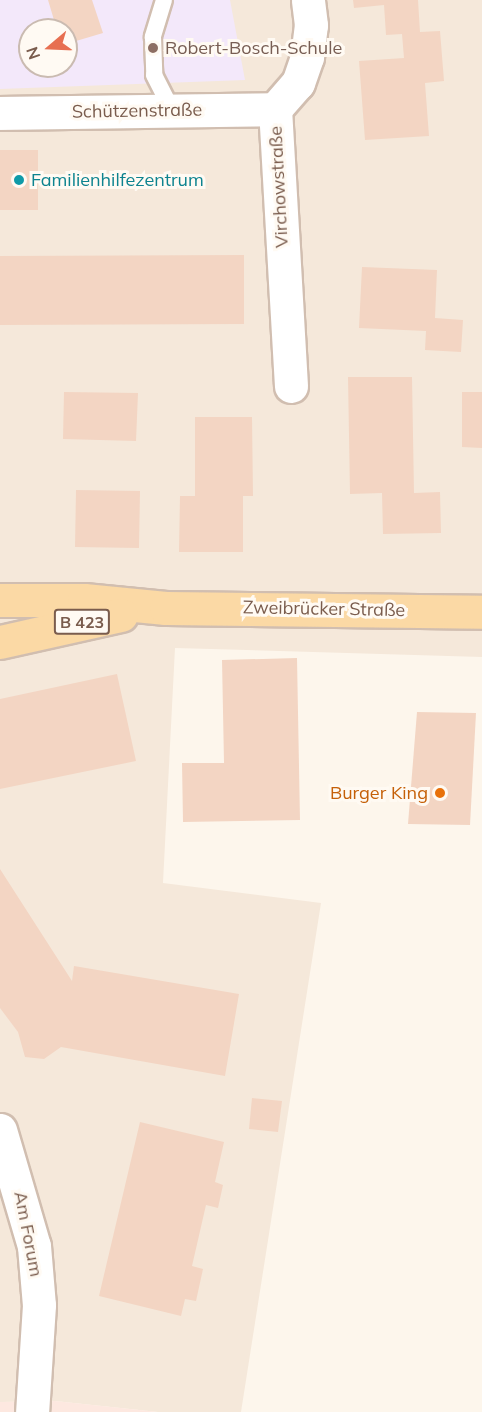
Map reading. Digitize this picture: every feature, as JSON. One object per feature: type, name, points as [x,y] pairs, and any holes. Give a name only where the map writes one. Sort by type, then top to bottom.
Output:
[{"type":"main road","name":"Zweibrücker Straße","points":[[0,600],[84,600],[166,608],[482,612]]},
{"type":"main road","name":"Zweibrücker Straße","points":[[0,642],[166,608]]},
{"type":"street","name":"Virchowstraße","points":[[291,386],[275,109],[298,83],[307,57],[311,25],[308,0]]},
{"type":"street","name":"Schützenstraße","points":[[0,113],[275,109]]},
{"type":"street","name":"Am Forum","points":[[0,1130],[34,1246],[39,1305],[32,1412]]},
{"type":"lane","points":[[164,0],[153,37],[154,75],[172,110]]},
{"type":"shaded area","points":[[0,0],[482,0],[482,657],[175,648],[163,883],[321,903],[241,1412],[158,1412],[55,1401],[0,1402]]},
{"type":"shaded area","name":"Robert-Bosch-Schule","points":[[0,0],[230,0],[245,80],[0,89]]},
{"type":"shaded area","points":[[55,1401],[158,1412],[0,1412],[0,1402]]},
{"type":"building","points":[[48,0],[92,0],[103,33],[78,40],[78,18],[53,18]]},
{"type":"building","points":[[353,0],[418,0],[420,32],[440,31],[444,81],[425,83],[429,136],[365,140],[359,61],[404,58],[402,34],[386,35],[384,5],[354,8]]},
{"type":"building","name":"Familienhilfezentrum","points":[[0,150],[38,150],[38,210],[0,210]]},
{"type":"building","points":[[244,255],[244,324],[0,325],[0,256]]},
{"type":"building","points":[[362,267],[437,270],[435,318],[463,320],[461,352],[425,350],[426,331],[359,328]]},
{"type":"building","points":[[348,377],[412,377],[414,493],[440,492],[441,533],[383,534],[382,493],[350,494]]},
{"type":"building","points":[[64,392],[138,393],[136,441],[63,439]]},
{"type":"building","points":[[462,392],[482,392],[482,448],[462,447]]},
{"type":"building","points":[[195,417],[252,417],[253,496],[243,496],[243,552],[179,552],[180,496],[195,496]]},
{"type":"building","points":[[76,490],[140,491],[139,548],[75,547]]},
{"type":"building","points":[[297,658],[300,820],[183,822],[182,763],[224,763],[222,660]]},
{"type":"building","points":[[117,674],[136,761],[0,789],[0,699]]},
{"type":"building","name":"Burger King","points":[[417,712],[476,713],[470,825],[408,824]]},
{"type":"building","points":[[0,869],[72,981],[74,966],[239,994],[225,1076],[61,1047],[44,1059],[25,1057],[18,1032],[0,1008]]},
{"type":"building","points":[[252,1098],[282,1101],[278,1132],[249,1129]]},
{"type":"building","points":[[140,1122],[224,1142],[215,1182],[223,1185],[218,1208],[206,1205],[192,1266],[203,1269],[196,1301],[185,1299],[181,1316],[99,1296]]},
{"type":"place","name":"Robert-Bosch-Schule","points":[[153,48]]},
{"type":"place","name":"Familienhilfezentrum","points":[[19,180]]},
{"type":"place","name":"Burger King","points":[[440,793]]}]
